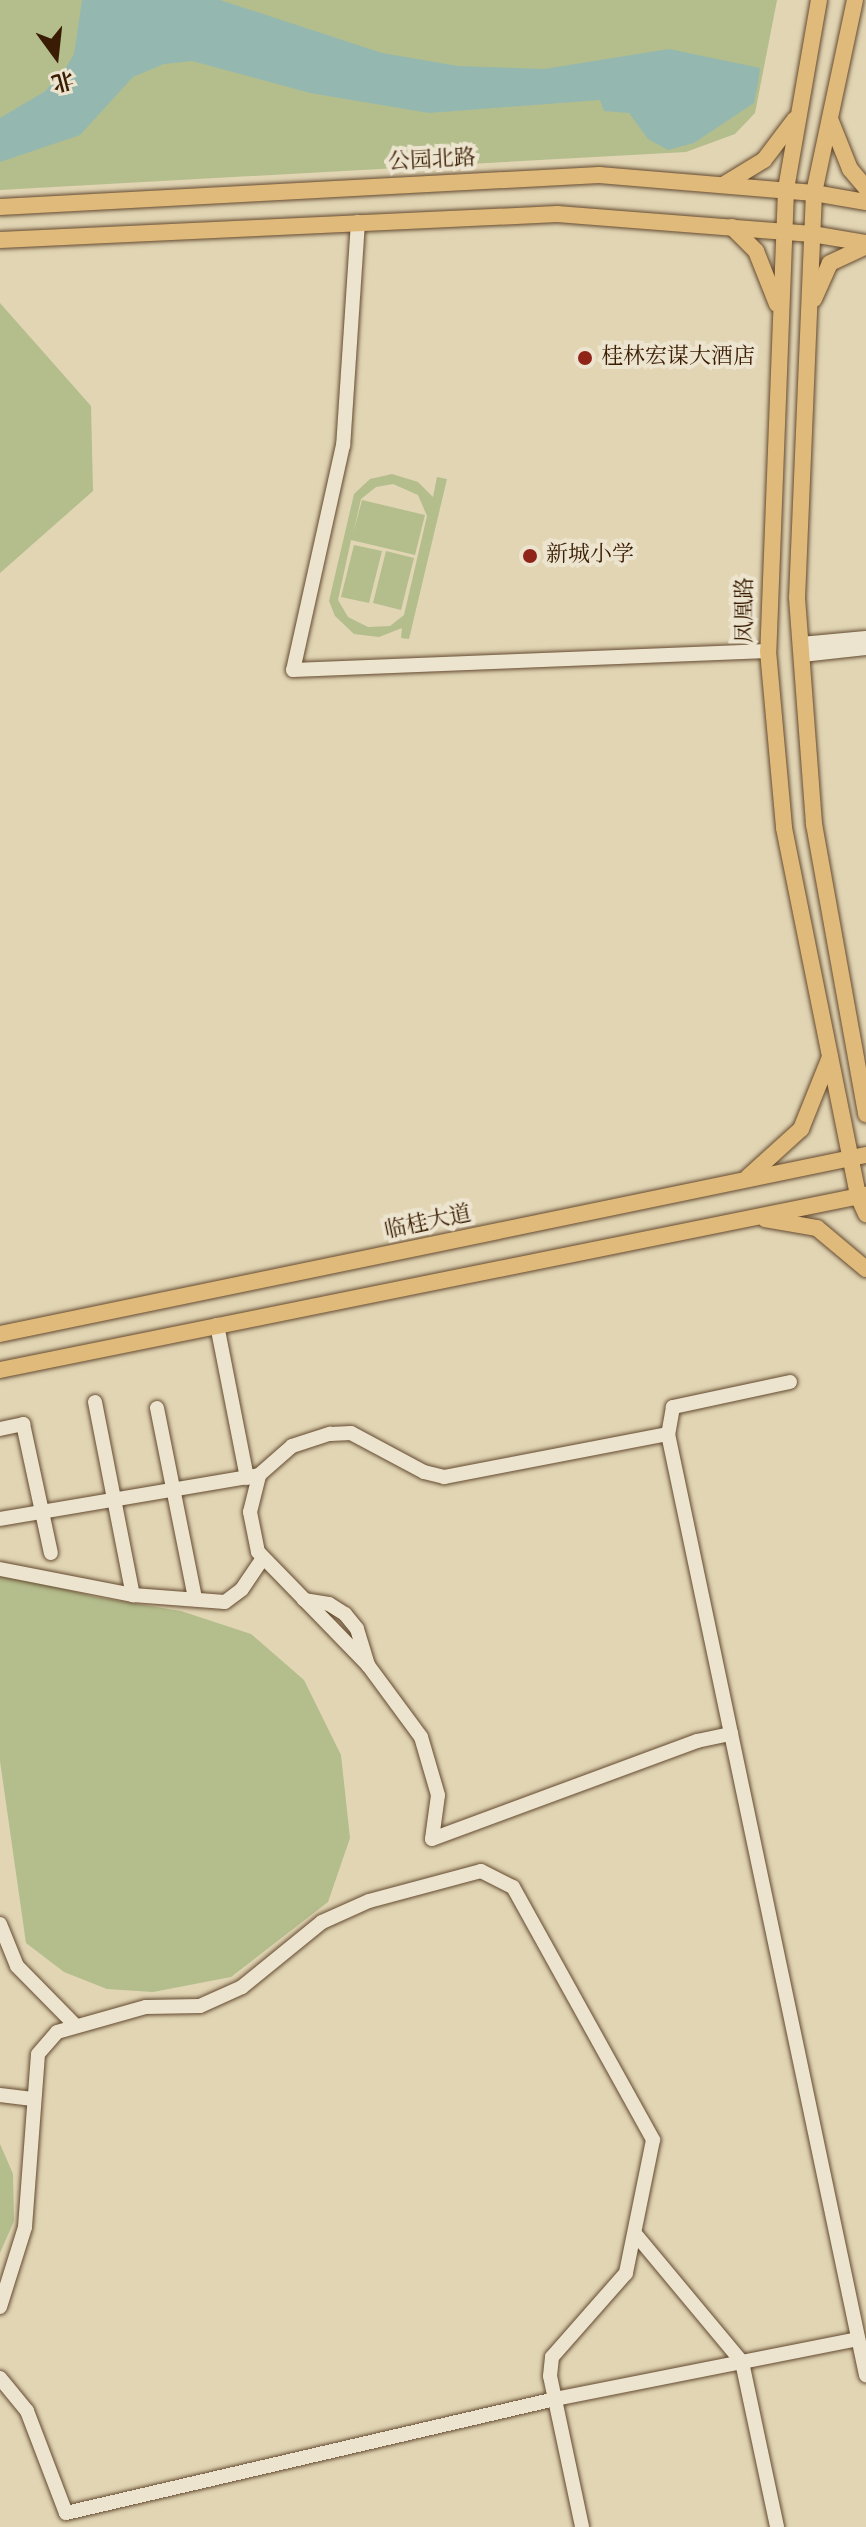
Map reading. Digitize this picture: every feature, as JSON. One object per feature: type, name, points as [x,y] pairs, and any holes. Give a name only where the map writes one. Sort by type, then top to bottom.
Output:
[{"type":"main road","name":"凤凰路","points":[[819,0],[786,190],[768,651],[784,828],[830,1056],[858,1156],[866,1214]]},
{"type":"main road","points":[[855,0],[814,193],[797,598],[814,824],[861,1062],[866,1114]]},
{"type":"main road","points":[[723,185],[764,160],[800,111]]},
{"type":"main road","points":[[829,116],[850,169],[866,188]]},
{"type":"main road","name":"公园北路","points":[[0,207],[599,175],[786,190],[866,202]]},
{"type":"main road","points":[[0,240],[557,214],[784,231],[866,244]]},
{"type":"main road","points":[[732,227],[756,251],[780,314]]},
{"type":"main road","points":[[809,315],[830,263],[866,244]]},
{"type":"main road","points":[[745,1180],[801,1129],[830,1056]]},
{"type":"main road","name":"临桂大道","points":[[0,1334],[858,1156]]},
{"type":"main road","points":[[0,1370],[862,1195]]},
{"type":"main road","points":[[747,1218],[817,1228],[866,1269]]},
{"type":"street","points":[[358,222],[343,445],[293,670],[768,651]]},
{"type":"street","points":[[802,649],[866,638]]},
{"type":"street","points":[[802,649],[866,648]]},
{"type":"street","points":[[217,1325],[253,1476],[250,1512],[263,1558],[368,1665],[429,1754],[439,1813],[432,1839],[697,1741],[731,1734]]},
{"type":"street","points":[[790,1382],[673,1407],[668,1434],[866,2375]]},
{"type":"street","points":[[95,1402],[133,1595]]},
{"type":"street","points":[[157,1408],[195,1599]]},
{"type":"street","points":[[0,1429],[23,1424],[51,1553]]},
{"type":"street","points":[[0,1519],[253,1476],[292,1446],[330,1434],[351,1433],[424,1472],[444,1477],[668,1434]]},
{"type":"street","points":[[0,1569],[133,1595],[234,1598],[263,1558]]},
{"type":"street","points":[[304,1600],[329,1604],[345,1614],[361,1638],[368,1665]]},
{"type":"street","points":[[0,2307],[25,2227],[38,2054],[57,2032],[146,2007],[200,2006],[242,1987],[322,1922],[369,1901],[481,1871],[513,1887],[644,2117],[653,2140],[637,2236],[626,2273],[552,2357],[555,2399],[582,2527]]},
{"type":"street","points":[[0,1924],[17,1966],[76,2026]]},
{"type":"street","points":[[0,2095],[33,2099]]},
{"type":"street","points":[[637,2236],[742,2362],[777,2527]]},
{"type":"street","points":[[0,2378],[27,2411],[66,2513],[555,2399],[858,2339]]},
{"type":"green space","points":[[0,0],[777,0],[755,113],[735,134],[686,152],[0,190]]},
{"type":"green space","points":[[0,303],[91,406],[93,491],[0,573]]},
{"type":"green space","points":[[392,474],[418,482],[433,497],[437,477],[447,479],[409,639],[401,638],[402,628],[379,637],[354,634],[335,616],[329,601],[354,494],[370,479]],"holes":[[[393,484],[418,495],[427,516],[404,615],[390,626],[368,627],[348,617],[338,600],[351,540],[415,555],[425,515],[362,500],[353,534],[361,499],[376,487]]]},
{"type":"green space","points":[[354,545],[382,551],[369,603],[341,597]]},
{"type":"green space","points":[[386,551],[414,558],[401,610],[373,603]]},
{"type":"green space","points":[[0,1572],[95,1597],[181,1611],[251,1634],[304,1680],[341,1755],[350,1838],[328,1902],[231,1977],[153,1992],[107,1989],[64,1972],[26,1943],[0,1761]]},
{"type":"green space","points":[[0,2144],[13,2174],[14,2221],[0,2253]]},
{"type":"water","points":[[82,0],[220,0],[382,53],[458,66],[544,69],[669,49],[760,68],[754,103],[694,143],[668,150],[648,139],[629,113],[604,111],[600,100],[429,113],[310,93],[192,61],[164,64],[133,77],[80,135],[0,162],[0,118],[44,92],[62,74],[74,54]]},
{"type":"place","name":"桂林宏谋大酒店","points":[[585,358]]},
{"type":"place","name":"新城小学","points":[[530,556]]}]
